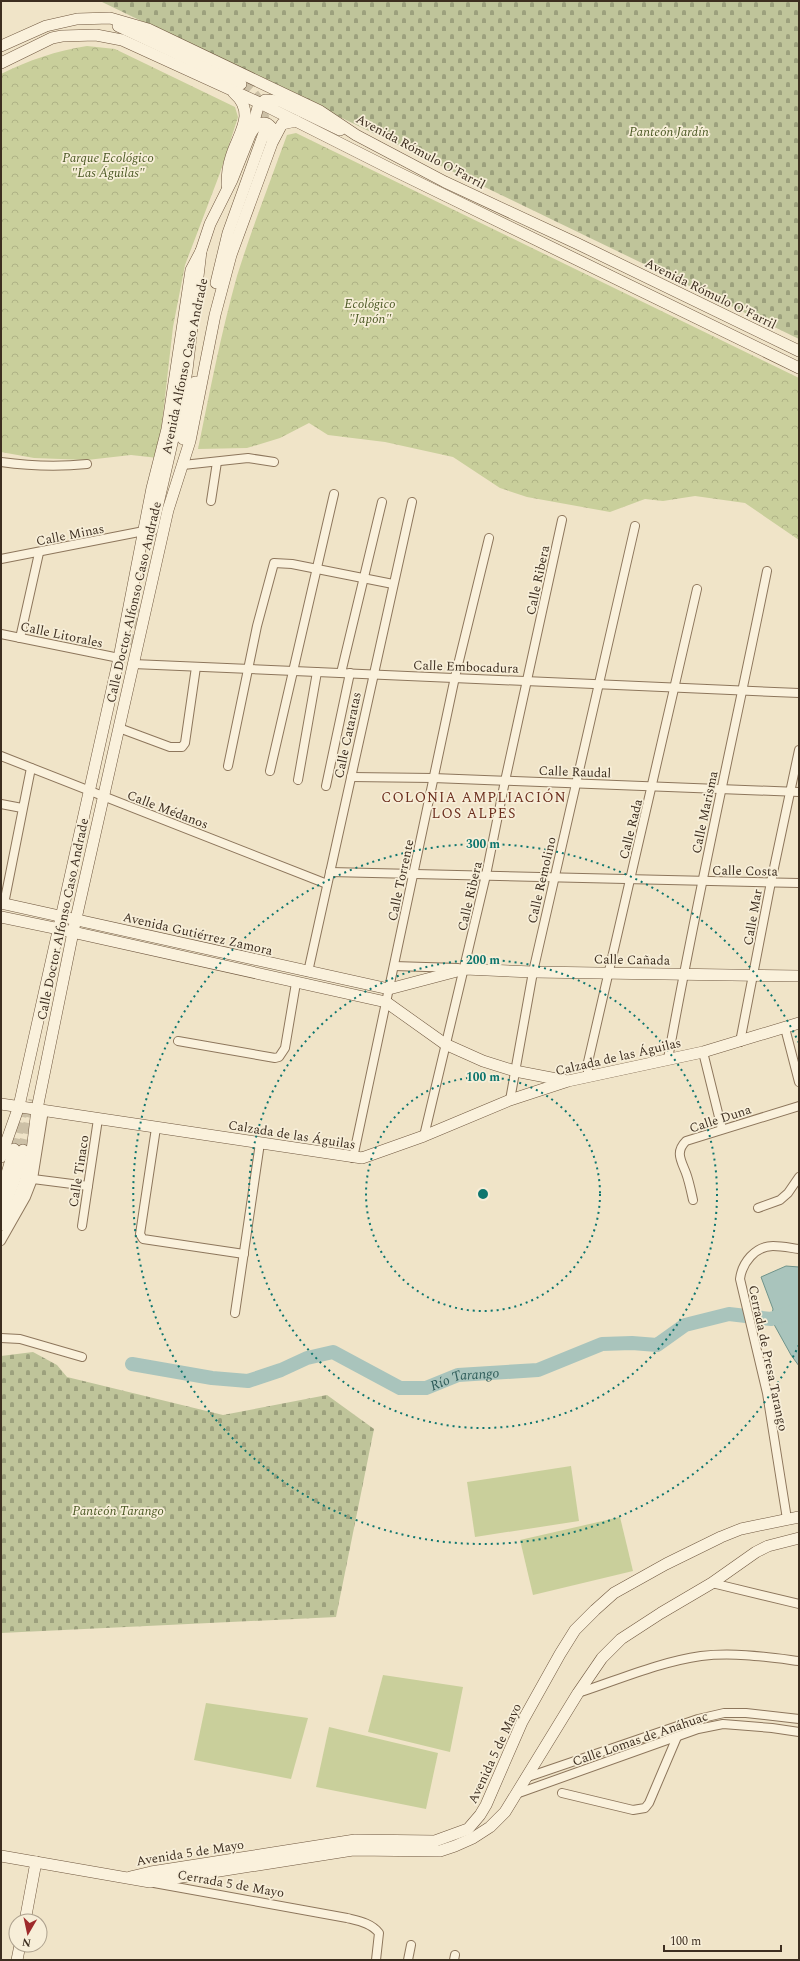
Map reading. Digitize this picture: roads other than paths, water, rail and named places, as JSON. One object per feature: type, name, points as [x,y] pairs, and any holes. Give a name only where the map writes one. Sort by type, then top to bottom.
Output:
[{"type":"main road","name":"Avenida Rómulo O'Farril","points":[[1,46],[46,26],[77,19],[110,18],[148,29],[320,110],[356,136],[400,159],[799,351]]},
{"type":"main road","points":[[88,19],[116,25],[241,84]]},
{"type":"main road","name":"Avenida Rómulo O'Farril","points":[[1,62],[52,38],[72,34],[96,35],[122,40],[262,104],[393,170],[799,368]]},
{"type":"main road","points":[[227,190],[230,158],[245,119],[246,110],[240,98],[231,90]]},
{"type":"main road","points":[[262,104],[266,100],[280,101],[338,130],[356,136]]},
{"type":"main road","name":"Avenida Alfonso Caso Andrade","points":[[262,104],[256,112],[250,135],[227,190],[210,224],[200,251],[181,404],[138,608],[206,346],[207,325],[223,250],[264,133]]},
{"type":"main road","name":"Calle Doctor Alfonso Caso Andrade","points":[[1,1224],[17,1202],[25,1182],[73,932],[168,510],[183,465],[197,408],[206,346],[231,255],[272,143],[282,124],[296,121]]},
{"type":"main road","points":[[250,135],[256,126],[260,124],[267,124],[272,128],[272,143]]},
{"type":"main road","points":[[393,170],[400,159]]},
{"type":"main road","name":"Calle Doctor Alfonso Caso Andrade","points":[[1,1157],[20,1106],[63,917],[119,658],[152,488],[167,429],[191,270],[200,251]]},
{"type":"main road","points":[[207,325],[215,315]]},
{"type":"main road","name":"Avenida Gutiérrez Zamora","points":[[2,904],[389,989]]},
{"type":"main road","name":"Avenida Gutiérrez Zamora","points":[[1,917],[386,1002]]},
{"type":"main road","points":[[263,976],[266,962]]},
{"type":"main road","name":"Calle Cañada","points":[[389,989],[465,969],[533,972],[799,976]]},
{"type":"main road","points":[[386,1002],[445,1044],[483,1062],[515,1071],[568,1081]]},
{"type":"main road","name":"Calzada de las Águilas","points":[[1,1104],[353,1158],[362,1158],[375,1155],[424,1136],[510,1100],[568,1081],[588,1075],[703,1052],[799,1023]]},
{"type":"main road","points":[[1,1194],[18,1149],[15,1179],[1,1215]]},
{"type":"main road","name":"Avenida 5 de Mayo","points":[[150,1882],[301,1853],[355,1840],[435,1841],[468,1829],[486,1805],[522,1722],[560,1654],[575,1630],[595,1610],[614,1594],[666,1564],[721,1537],[741,1529],[799,1517]]},
{"type":"main road","name":"Avenida 5 de Mayo","points":[[128,1877],[151,1872],[301,1853],[353,1850],[418,1852],[440,1850],[455,1846],[490,1827],[505,1812],[524,1778],[578,1693],[602,1658],[621,1639],[712,1583],[756,1552],[768,1546],[799,1538]]},
{"type":"main road","points":[[468,1829],[483,1822],[492,1815],[524,1778]]},
{"type":"main road","name":"Cerrada 5 de Mayo","points":[[1,1856],[150,1882]]},
{"type":"main road","points":[[26,1913],[36,1862]]},
{"type":"street","points":[[183,465],[248,458],[274,462]]},
{"type":"street","points":[[1,462],[28,466],[66,467],[87,464]]},
{"type":"street","points":[[211,501],[217,462]]},
{"type":"street","points":[[270,771],[334,494]]},
{"type":"street","points":[[341,673],[382,502]]},
{"type":"street","name":"Calle Cataratas","points":[[308,972],[372,674],[412,502]]},
{"type":"street","name":"Calle Ribera","points":[[424,1136],[445,1044],[465,969],[562,520]]},
{"type":"street","name":"Calle Remolino","points":[[510,1100],[533,972],[635,526]]},
{"type":"street","name":"Calle Minas","points":[[1,559],[39,553],[144,531]]},
{"type":"street","name":"Calle Torrente","points":[[353,1158],[415,875],[433,778],[455,677],[489,538]]},
{"type":"street","points":[[20,638],[39,553]]},
{"type":"street","points":[[228,766],[257,626],[272,566],[278,562],[393,584]]},
{"type":"street","name":"Calle Marisma","points":[[668,1059],[701,881],[743,691],[767,571]]},
{"type":"street","name":"Calle Rada","points":[[588,1075],[588,1062],[653,786],[697,589]]},
{"type":"street","name":"Calle Litorales","points":[[1,634],[119,658]]},
{"type":"street","name":"Calle Embocadura","points":[[133,664],[600,683],[743,691],[799,692]]},
{"type":"street","points":[[119,728],[170,747],[182,747],[185,743],[196,667]]},
{"type":"street","points":[[298,780],[318,672]]},
{"type":"street","points":[[326,786],[350,673]]},
{"type":"street","name":"Calle Mar","points":[[740,1042],[771,882],[799,750]]},
{"type":"street","name":"Calle Médanos","points":[[1,756],[327,884]]},
{"type":"street","points":[[2,904],[31,768]]},
{"type":"street","name":"Calle Raudal","points":[[350,777],[433,778],[799,792]]},
{"type":"street","points":[[1,804],[22,808]]},
{"type":"street","name":"Calle Costa","points":[[330,872],[799,882]]},
{"type":"street","name":"Calle Cañada","points":[[394,966],[465,969]]},
{"type":"street","points":[[178,1041],[275,1058],[279,1057],[285,1048],[296,983]]},
{"type":"street","points":[[785,1028],[799,1082]]},
{"type":"street","points":[[703,1052],[722,1129]]},
{"type":"street","name":"Calle Duna","points":[[693,1200],[686,1173],[680,1162],[680,1150],[686,1141],[799,1106]]},
{"type":"street","points":[[1,1241],[26,1197],[33,1179],[40,1110]]},
{"type":"street","name":"Calle Tinaco","points":[[82,1226],[98,1119]]},
{"type":"street","points":[[156,1128],[140,1234],[144,1239],[244,1254]]},
{"type":"street","points":[[235,1313],[260,1143]]},
{"type":"street","points":[[758,1208],[780,1200],[788,1193],[799,1177]]},
{"type":"street","points":[[33,1179],[88,1186]]},
{"type":"street","name":"Cerrada de Presa Tarango","points":[[787,1519],[767,1394],[740,1279],[741,1270],[745,1262],[754,1254],[773,1246],[799,1249]]},
{"type":"street","points":[[1,1338],[20,1339],[82,1356]]},
{"type":"street","points":[[712,1583],[799,1604]]},
{"type":"street","points":[[578,1693],[667,1664],[701,1656],[742,1654],[799,1661]]},
{"type":"street","name":"Calle Lomas de Anáhuac","points":[[524,1778],[698,1719],[724,1713],[746,1713],[799,1719]]},
{"type":"street","name":"Calle Lomas de Anáhuac","points":[[516,1794],[698,1729],[723,1724],[799,1732]]},
{"type":"street","points":[[562,1793],[633,1810],[645,1808],[650,1803],[677,1737]]},
{"type":"street","name":"Cerrada 5 de Mayo","points":[[150,1882],[347,1918],[366,1923],[375,1928],[379,1933],[376,1960]]},
{"type":"street","points":[[408,1960],[411,1945]]},
{"type":"water","points":[[786,1266],[799,1267],[799,1366],[791,1355],[771,1319],[773,1309],[761,1277]]},
{"type":"waterway","name":"Río Tarango","points":[[132,1364],[212,1378],[248,1381],[281,1370],[307,1358],[333,1352],[400,1388],[426,1388],[458,1375],[538,1370],[602,1344],[632,1343],[657,1345],[685,1325],[729,1314],[771,1319],[799,1310]]},
{"type":"tunnel","points":[[241,84],[257,98],[260,104],[264,118],[264,133]]},
{"type":"tunnel","points":[[127,644],[135,608]]},
{"type":"tunnel","points":[[23,1150],[34,1100]]},
{"type":"tunnel","points":[[14,1149],[24,1102]]},
{"type":"district","name":"COLONIA AMPLIACIÓN LOS ALPES","points":[[474,806]]},
{"type":"park label","name":"Panteón Jardín","points":[[669,131]]},
{"type":"park label","name":"Parque Ecológico \"Las Águilas\"","points":[[108,164]]},
{"type":"park label","name":"Ecológico \"Japón\"","points":[[370,310]]},
{"type":"park label","name":"Panteón Tarango","points":[[118,1510]]}]
